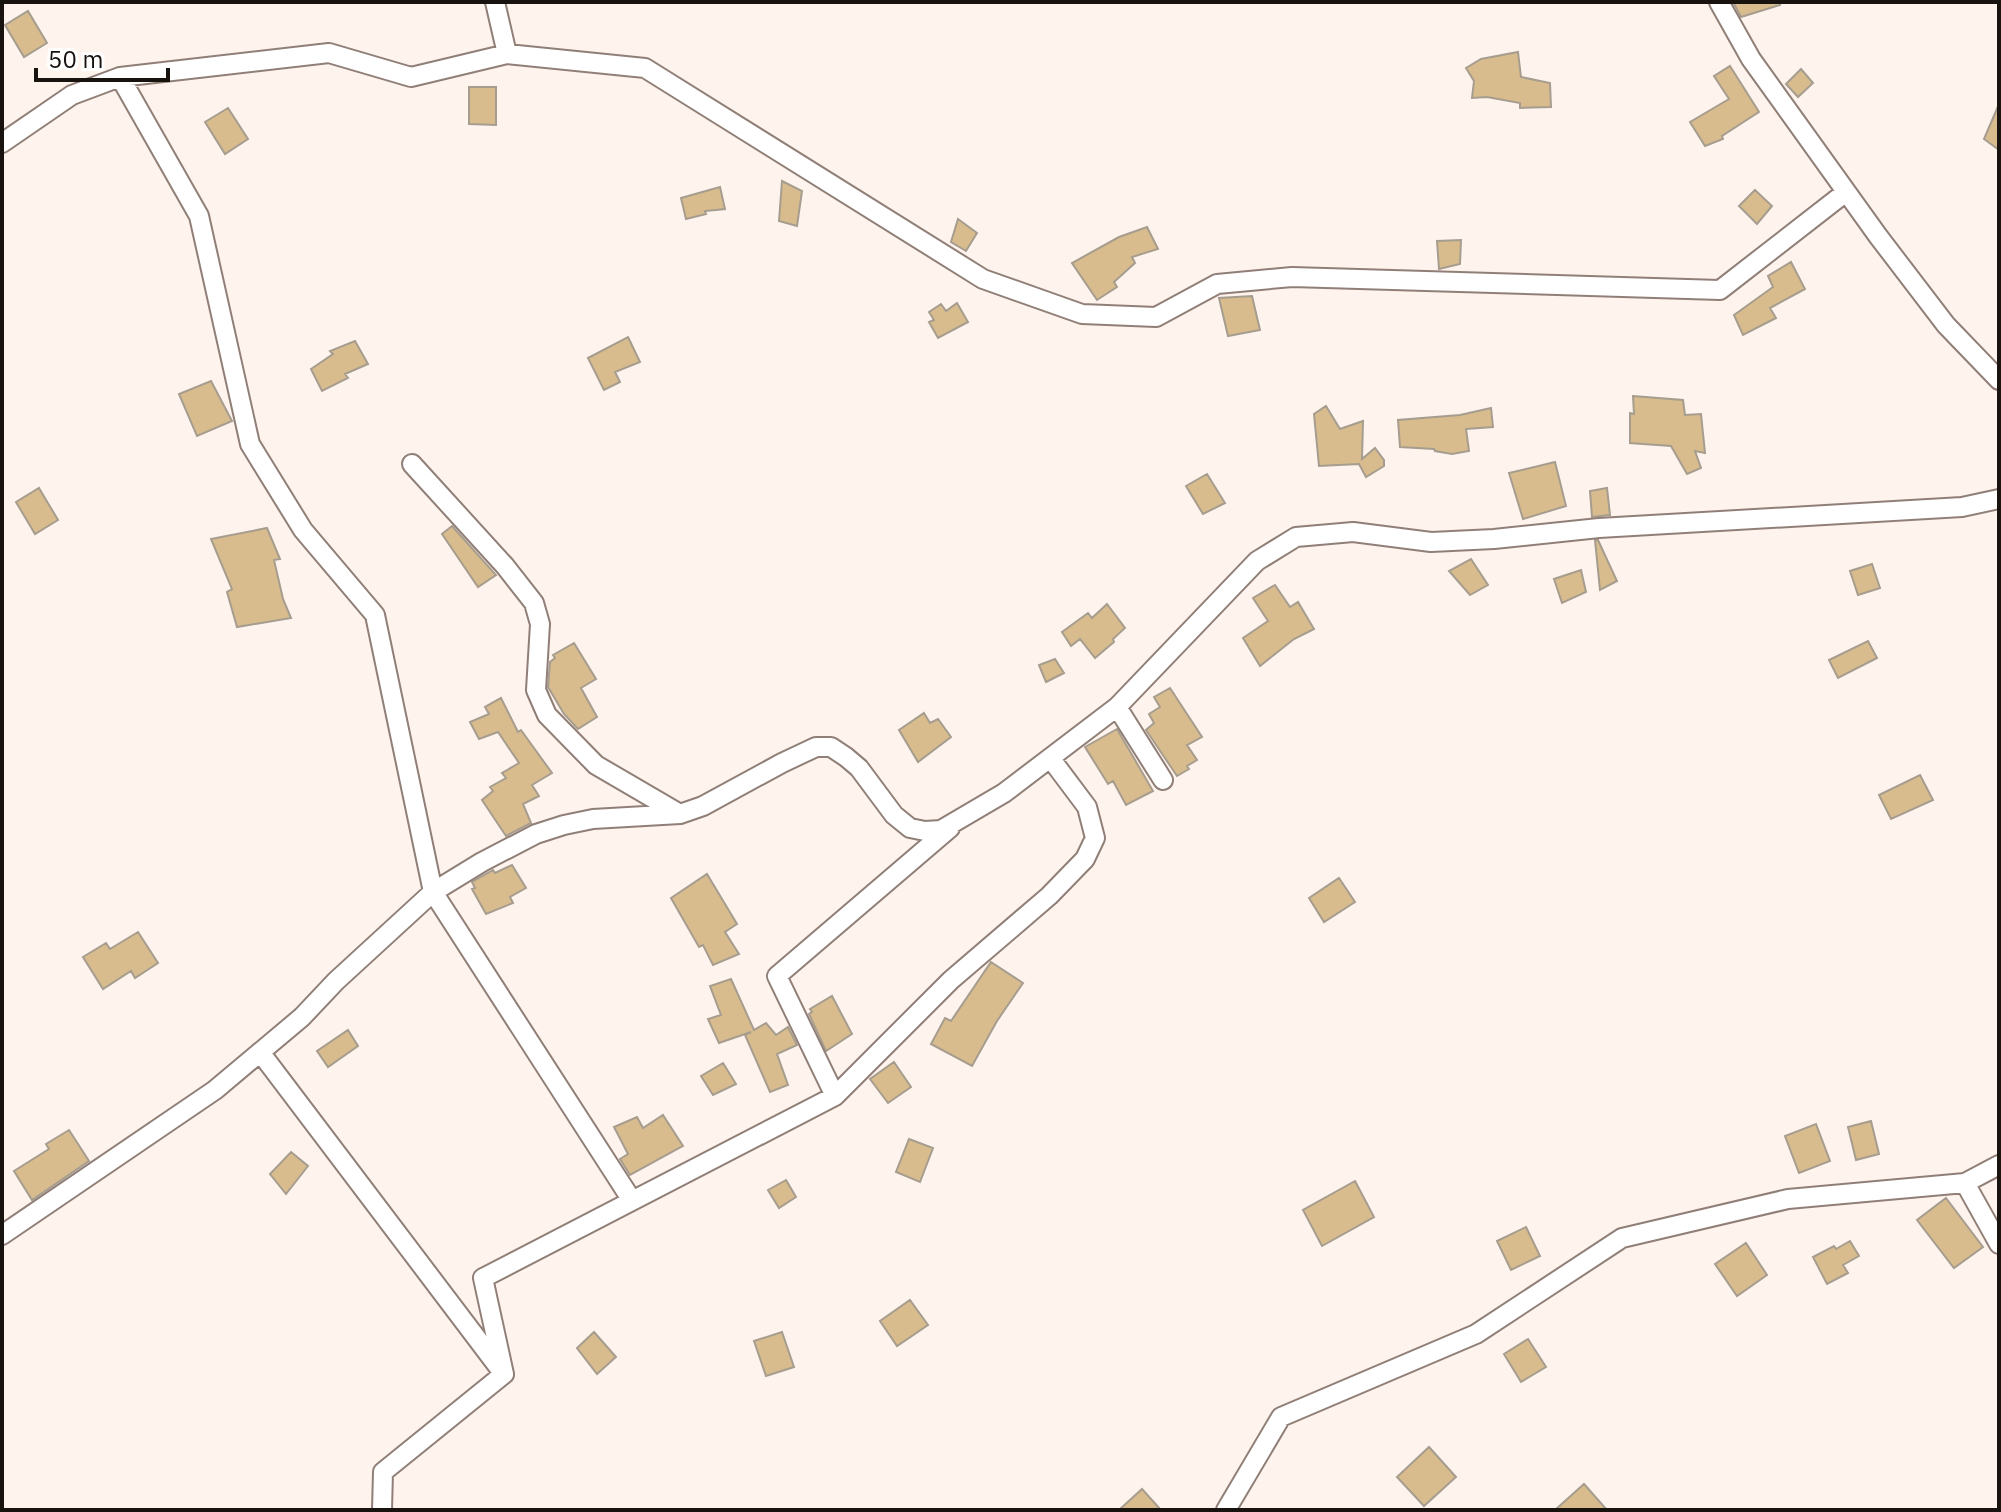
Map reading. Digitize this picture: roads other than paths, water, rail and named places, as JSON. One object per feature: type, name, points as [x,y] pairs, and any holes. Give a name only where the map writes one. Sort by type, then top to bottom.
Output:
[{"type":"street","points":[[495,2],[507,54]]},
{"type":"street","points":[[1719,2],[1751,59],[1846,192],[1946,325],[1999,380]]},
{"type":"street","points":[[2,143],[72,95],[120,77],[329,53],[411,77],[507,54],[645,68],[983,279],[1082,314],[1156,317],[1217,284],[1292,277],[1720,290],[1846,192]]},
{"type":"street","points":[[120,77],[199,216],[250,444],[303,530],[375,615],[433,892],[631,1199]]},
{"type":"street","points":[[412,464],[505,566],[534,603],[540,624],[536,690],[547,715],[596,765],[680,814]]},
{"type":"street","points":[[835,1096],[777,976],[956,823],[1051,759],[1117,707],[1257,561],[1296,537],[1353,532],[1431,542],[1494,539],[1599,528],[1962,507],[1999,499]]},
{"type":"street","points":[[1117,707],[1163,780]]},
{"type":"street","points":[[2,1235],[215,1090],[302,1017],[356,961],[433,892],[536,834],[593,819],[680,814],[703,806],[816,747],[831,747],[859,768],[894,815],[910,828],[941,830],[956,823]]},
{"type":"street","points":[[504,1374],[483,1278],[835,1096],[951,980],[1049,896],[1085,859],[1095,838],[1087,807],[1051,759]]},
{"type":"street","points":[[260,1052],[504,1374]]},
{"type":"street","points":[[1226,1510],[1281,1417],[1476,1334],[1622,1238],[1788,1199],[1965,1183],[1999,1165]]},
{"type":"street","points":[[1965,1183],[1999,1244]]},
{"type":"street","points":[[382,1510],[383,1472],[504,1374]]}]
